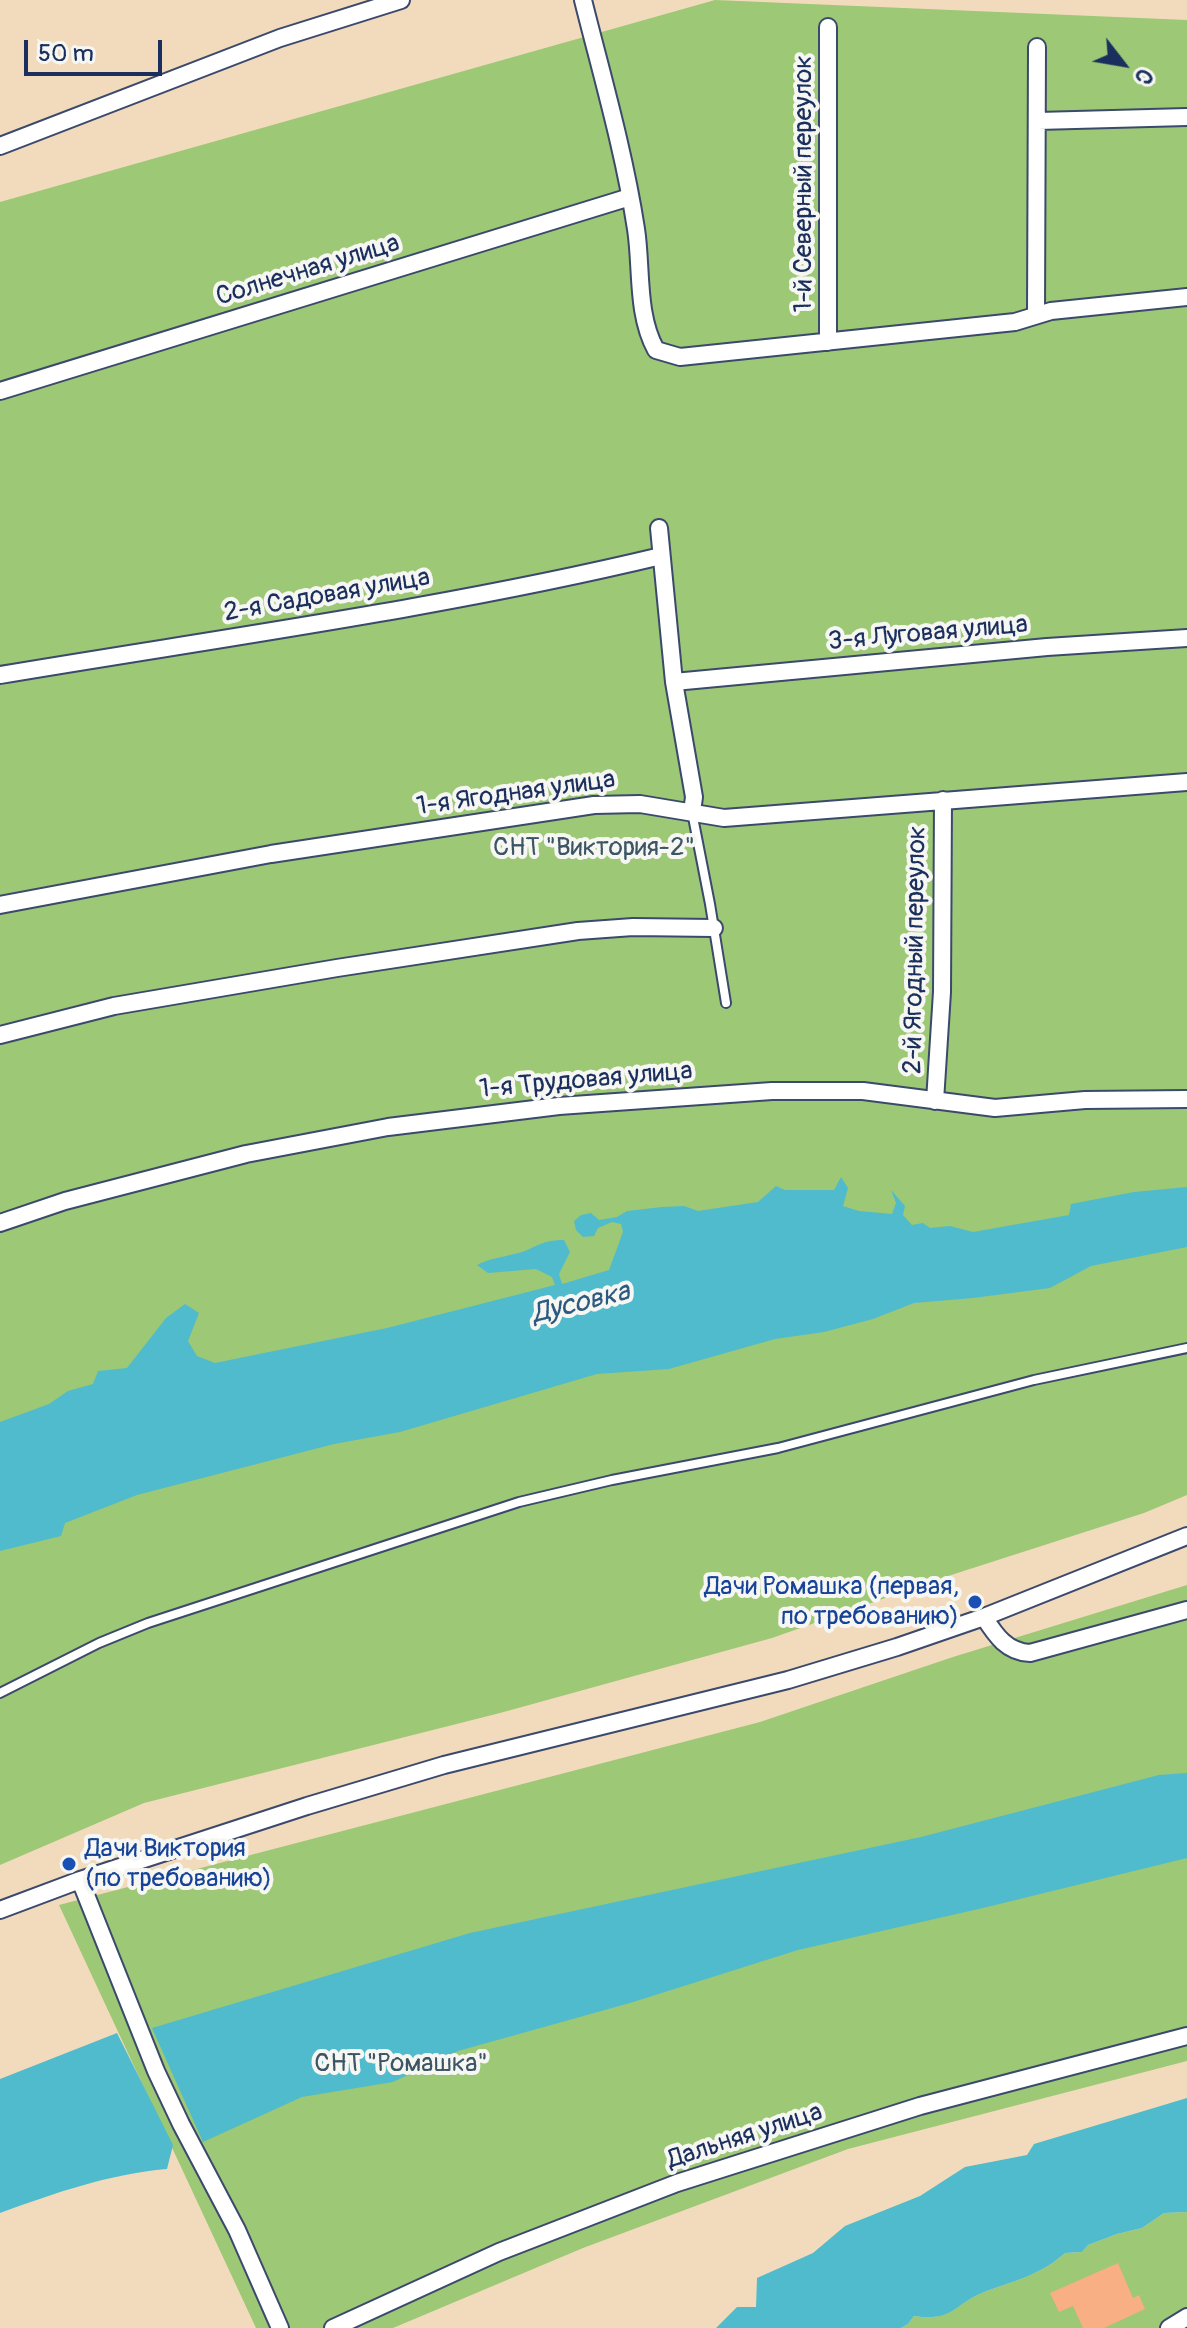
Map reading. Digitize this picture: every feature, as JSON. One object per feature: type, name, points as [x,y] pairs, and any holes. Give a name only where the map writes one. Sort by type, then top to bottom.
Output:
[{"type":"street","points":[[0,146],[280,38],[401,0]]},
{"type":"street","points":[[583,0],[611,103],[637,230],[649,338],[656,350],[680,357],[1015,322],[1036,314],[1187,297]]},
{"type":"street","name":"1-й Северный переулок","points":[[828,27],[828,342]]},
{"type":"street","points":[[1036,314],[1037,47]]},
{"type":"street","points":[[1038,121],[1187,117]]},
{"type":"street","name":"Солнечная улица","points":[[0,391],[630,197]]},
{"type":"street","points":[[659,528],[674,682],[694,797],[692,812]]},
{"type":"street","name":"2-я Садовая улица","points":[[0,675],[425,604],[597,572],[661,556]]},
{"type":"street","name":"3-я Луговая улица","points":[[674,682],[1047,647],[1187,638]]},
{"type":"street","name":"1-я Ягодная улица","points":[[0,905],[271,854],[594,805],[640,804],[724,818],[1187,782]]},
{"type":"street","name":"2-й Ягодный переулок","points":[[935,1101],[942,992],[943,800]]},
{"type":"street","points":[[0,1035],[114,1006],[578,931],[633,927],[714,928]]},
{"type":"street","name":"1-я Трудовая улица","points":[[0,1223],[65,1201],[246,1154],[388,1127],[475,1115],[659,1097],[772,1091],[863,1091],[995,1108],[1085,1100],[1187,1099]]},
{"type":"street","points":[[0,1910],[80,1880],[413,1774],[788,1680],[984,1617],[1187,1536]]},
{"type":"street","points":[[984,1617],[1009,1648],[1030,1653],[1187,1610]]},
{"type":"street","points":[[80,1880],[156,2071],[237,2230],[280,2328]]},
{"type":"street","name":"Дальняя улица","points":[[333,2328],[499,2252],[677,2183],[920,2106],[1187,2036]]},
{"type":"street","points":[[1169,2328],[1187,2317]]},
{"type":"lane","points":[[692,812],[726,1003]]},
{"type":"lane","points":[[0,1693],[99,1643],[148,1623],[519,1502],[612,1480],[778,1448],[1034,1380],[1187,1348]]},
{"type":"green space","name":"СНТ \"Виктория-2\"","points":[[715,0],[1187,20],[1187,1495],[1144,1513],[945,1577],[772,1638],[500,1713],[144,1803],[0,1865],[0,202]]},
{"type":"green space","name":"СНТ \"Ромашка\"","points":[[1187,1585],[1187,2061],[848,2149],[583,2248],[393,2328],[256,2328],[59,1905],[760,1722],[953,1657]]},
{"type":"green space","points":[[1187,2212],[1187,2328],[901,2328],[914,2316],[945,2315],[982,2293],[1036,2273],[1065,2253],[1082,2252],[1088,2245],[1142,2228],[1164,2213]]},
{"type":"water","name":"Дусовка","points":[[841,1177],[848,1188],[843,1206],[892,1214],[896,1203],[891,1190],[905,1206],[903,1215],[912,1225],[923,1223],[930,1228],[950,1226],[973,1232],[1069,1215],[1071,1204],[1134,1192],[1187,1187],[1187,1247],[1091,1266],[1050,1288],[914,1303],[873,1319],[824,1332],[775,1339],[669,1369],[597,1374],[400,1432],[334,1444],[137,1495],[65,1523],[61,1536],[0,1551],[0,1422],[49,1404],[68,1391],[93,1384],[98,1371],[127,1368],[166,1318],[185,1304],[199,1313],[188,1341],[197,1356],[215,1363],[387,1328],[555,1285],[552,1277],[536,1269],[488,1273],[477,1265],[548,1242],[564,1240],[570,1252],[559,1274],[562,1284],[609,1270],[623,1232],[621,1224],[612,1222],[598,1228],[594,1236],[583,1237],[576,1230],[574,1221],[581,1215],[591,1213],[599,1220],[617,1217],[627,1211],[662,1207],[684,1206],[698,1211],[758,1202],[776,1186],[785,1190],[834,1190]]},
{"type":"water","points":[[1187,1773],[1187,1858],[798,1950],[630,2003],[458,2051],[393,2082],[302,2097],[203,2142],[152,2028],[470,1933],[921,1837],[1159,1775]]},
{"type":"water","points":[[117,2033],[173,2145],[167,2169],[103,2180],[0,2213],[0,2079]]},
{"type":"water","points":[[1187,2098],[1187,2212],[1164,2213],[1142,2228],[1088,2245],[1082,2252],[1065,2253],[1036,2273],[982,2293],[945,2315],[914,2316],[901,2328],[716,2328],[737,2307],[756,2307],[757,2278],[813,2253],[845,2226],[920,2196],[965,2167],[1027,2155],[1034,2144]]},
{"type":"building","points":[[1118,2263],[1133,2298],[1139,2295],[1145,2309],[1104,2328],[1083,2328],[1073,2306],[1059,2312],[1050,2293]]},
{"type":"place","name":"Дачи Ромашка (первая, по требованию)","points":[[975,1602]]},
{"type":"place","name":"Дачи Виктория (по требованию)","points":[[69,1864]]}]
